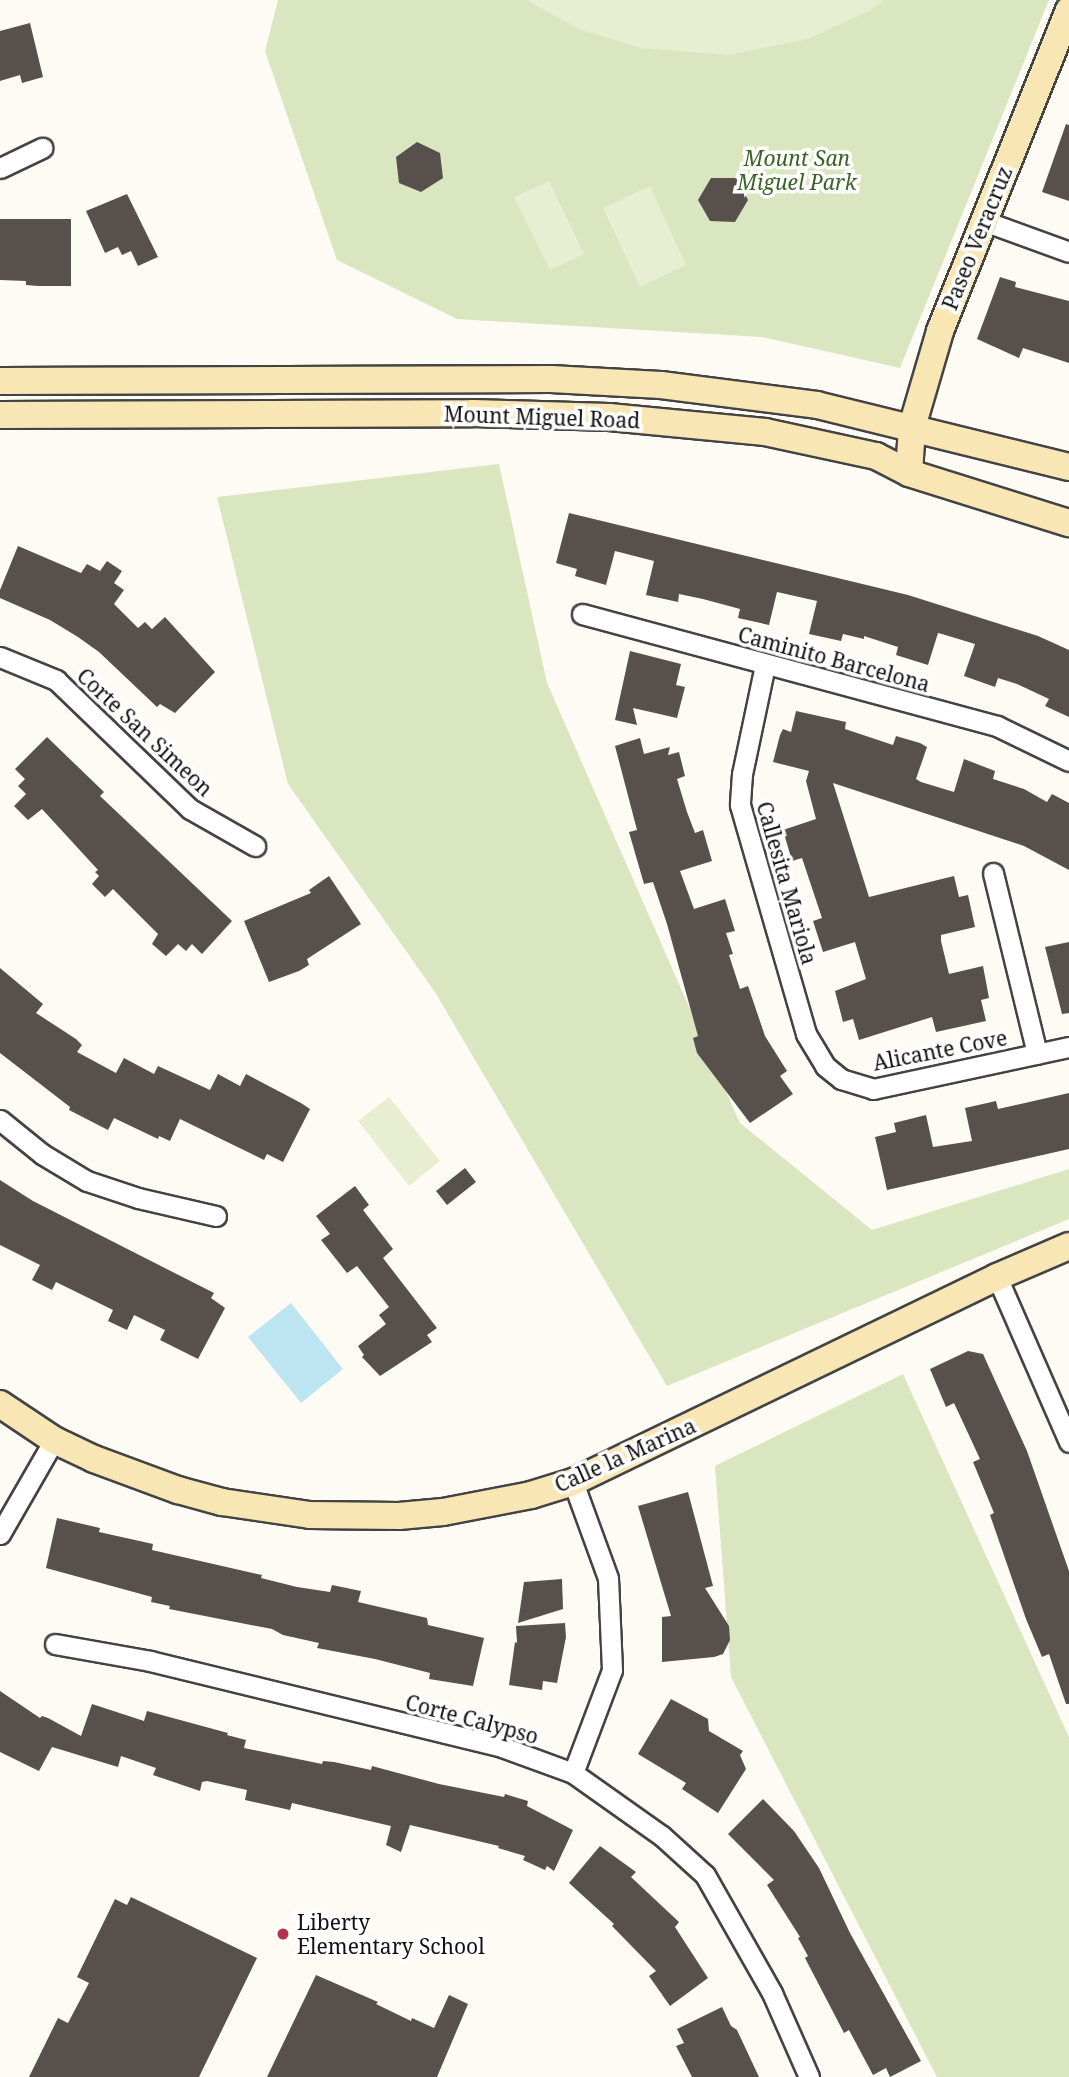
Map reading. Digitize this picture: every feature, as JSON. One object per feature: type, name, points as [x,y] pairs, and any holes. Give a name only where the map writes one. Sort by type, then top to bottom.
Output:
[{"type":"street","name":"Paseo Veracruz","points":[[909,473],[912,427],[940,331],[1069,10]]},
{"type":"street","points":[[0,168],[42,148]]},
{"type":"street","points":[[984,221],[1069,252]]},
{"type":"street","name":"Mount Miguel Road","points":[[0,381],[551,379],[661,385],[817,405],[1069,467]]},
{"type":"street","name":"Mount Miguel Road","points":[[0,415],[473,413],[609,417],[765,432],[876,456],[909,473],[1069,523]]},
{"type":"street","name":"Caminito Barcelona","points":[[582,614],[997,726],[1069,761]]},
{"type":"street","name":"Corte San Simeon","points":[[0,657],[56,680],[190,809],[255,846]]},
{"type":"street","name":"Callesita Mariola","points":[[765,665],[742,774],[740,805],[807,1034],[825,1066]]},
{"type":"street","points":[[993,873],[1037,1054]]},
{"type":"street","name":"Alicante Cove","points":[[825,1066],[841,1079],[873,1089],[1069,1047]]},
{"type":"street","points":[[0,1120],[42,1154],[87,1181],[138,1198],[216,1216]]},
{"type":"street","name":"Calle la Marina","points":[[0,1404],[54,1440],[94,1459],[178,1490],[222,1502],[310,1515],[388,1516],[443,1512],[531,1495],[573,1482],[997,1277],[1069,1246]]},
{"type":"street","points":[[997,1277],[1068,1436]]},
{"type":"street","points":[[0,1534],[54,1440]]},
{"type":"street","points":[[573,1482],[608,1578],[612,1670],[573,1773]]},
{"type":"street","name":"Corte Calypso","points":[[55,1644],[150,1661],[502,1747],[573,1773],[653,1829],[705,1875],[772,1993],[809,2077]]},
{"type":"green space","name":"Mount San Miguel Park","points":[[278,0],[1049,0],[900,368],[762,337],[457,319],[337,260],[265,51]]},
{"type":"green space","points":[[526,0],[884,0],[869,11],[808,39],[728,55],[641,48],[579,29]]},
{"type":"green space","points":[[549,181],[584,254],[550,270],[514,197]]},
{"type":"green space","points":[[650,186],[686,265],[640,287],[603,208]]},
{"type":"green space","points":[[499,464],[547,683],[740,1123],[872,1230],[1069,1169],[1069,1219],[667,1386],[435,992],[288,784],[217,497]]},
{"type":"green space","points":[[389,1097],[440,1161],[409,1186],[358,1121]]},
{"type":"green space","points":[[903,1374],[1069,1737],[1069,2077],[937,2077],[731,1677],[715,1466]]},
{"type":"water","points":[[291,1303],[343,1369],[301,1403],[248,1337]]},
{"type":"building","points":[[30,23],[43,77],[22,83],[20,75],[0,81],[0,31]]},
{"type":"building","points":[[1066,124],[1069,125],[1069,201],[1042,192]]},
{"type":"building","points":[[417,142],[440,153],[443,178],[421,192],[399,183],[396,157]]},
{"type":"building","points":[[711,178],[736,178],[748,200],[735,222],[710,221],[698,200]]},
{"type":"building","points":[[127,194],[158,257],[138,266],[131,251],[122,255],[118,247],[105,253],[86,211]]},
{"type":"building","points":[[0,219],[71,219],[71,286],[26,285],[26,281],[0,280]]},
{"type":"building","points":[[1000,277],[1016,282],[1015,287],[1069,301],[1069,363],[1023,348],[1019,358],[977,339]]},
{"type":"building","points":[[569,513],[908,595],[1038,636],[1069,650],[1069,717],[1045,706],[1049,699],[1017,684],[998,678],[995,687],[964,676],[975,644],[942,634],[938,633],[928,665],[896,655],[898,647],[864,636],[864,639],[843,634],[841,641],[809,634],[817,601],[777,592],[769,625],[738,618],[740,609],[703,599],[679,594],[678,602],[646,595],[654,561],[615,551],[606,585],[575,576],[577,569],[556,563]]},
{"type":"building","points":[[18,546],[81,573],[87,564],[100,571],[107,561],[122,571],[114,583],[124,590],[114,604],[138,628],[145,622],[152,629],[165,617],[215,672],[175,713],[160,704],[157,707],[99,652],[78,637],[50,620],[0,598],[0,590]]},
{"type":"building","points":[[630,651],[681,664],[676,685],[685,687],[677,718],[633,708],[637,725],[615,720]]},
{"type":"building","points":[[796,711],[846,722],[845,729],[893,745],[896,736],[920,743],[927,747],[916,779],[921,782],[954,792],[964,759],[995,771],[993,779],[1024,789],[1047,802],[1052,794],[1069,803],[1069,870],[1024,846],[833,783],[869,897],[954,876],[959,897],[968,895],[975,927],[941,935],[941,941],[949,974],[983,966],[989,998],[981,1000],[986,1021],[936,1032],[932,1017],[859,1040],[853,1019],[843,1022],[835,991],[866,979],[855,942],[823,952],[813,921],[822,918],[802,858],[792,861],[783,830],[816,819],[806,781],[809,771],[773,762],[780,735],[783,729],[791,732]]},
{"type":"building","points":[[47,737],[104,792],[100,796],[232,921],[202,954],[192,944],[186,951],[178,944],[166,956],[152,944],[158,934],[113,889],[105,897],[92,884],[99,876],[95,872],[98,870],[42,809],[28,820],[14,806],[26,794],[18,786],[25,779],[15,769]]},
{"type":"building","points":[[640,738],[644,754],[670,747],[668,755],[679,752],[685,776],[677,779],[695,833],[703,830],[712,861],[680,871],[694,909],[725,899],[735,931],[726,933],[733,954],[729,955],[740,989],[748,986],[765,1036],[787,1071],[780,1076],[793,1094],[750,1123],[697,1053],[693,1038],[698,1036],[667,924],[653,882],[644,884],[629,832],[637,830],[615,746]]},
{"type":"building","points":[[329,876],[361,924],[307,959],[309,965],[269,982],[244,921],[311,893],[309,890]]},
{"type":"building","points":[[1069,942],[1069,1013],[1062,1014],[1045,947]]},
{"type":"building","points":[[0,968],[43,1004],[36,1013],[82,1045],[77,1052],[116,1073],[124,1058],[154,1074],[158,1066],[210,1090],[218,1074],[240,1086],[246,1074],[310,1109],[283,1162],[267,1154],[264,1160],[180,1119],[170,1141],[159,1136],[158,1139],[114,1118],[108,1130],[69,1110],[70,1107],[0,1053]]},
{"type":"building","points":[[1069,1093],[1069,1149],[887,1190],[875,1137],[896,1132],[894,1123],[926,1115],[933,1147],[972,1141],[965,1108],[996,1101],[998,1109]]},
{"type":"building","points":[[465,1168],[476,1182],[447,1205],[436,1191]]},
{"type":"building","points":[[0,1180],[33,1201],[214,1293],[211,1298],[225,1308],[198,1359],[160,1340],[165,1330],[134,1315],[127,1330],[108,1321],[113,1310],[56,1282],[52,1290],[32,1280],[40,1265],[0,1245]]},
{"type":"building","points":[[355,1186],[369,1205],[363,1210],[393,1249],[383,1258],[437,1328],[427,1335],[432,1342],[380,1376],[362,1357],[364,1355],[358,1346],[386,1324],[379,1315],[389,1307],[357,1266],[347,1273],[321,1240],[330,1234],[316,1216]]},
{"type":"building","points":[[968,1351],[983,1354],[1027,1451],[1069,1571],[1069,1704],[1066,1704],[1049,1654],[1042,1657],[1026,1619],[990,1515],[994,1513],[973,1462],[980,1459],[954,1403],[946,1407],[930,1369]]},
{"type":"building","points":[[688,1492],[713,1586],[705,1588],[729,1626],[730,1640],[723,1654],[714,1657],[662,1662],[662,1617],[671,1616],[638,1506]]},
{"type":"building","points":[[57,1518],[100,1528],[99,1532],[153,1544],[152,1550],[262,1575],[261,1578],[297,1587],[330,1592],[332,1585],[361,1591],[358,1602],[427,1618],[428,1625],[484,1638],[473,1686],[429,1679],[430,1673],[317,1648],[319,1643],[283,1635],[272,1629],[169,1609],[170,1606],[151,1602],[152,1597],[46,1568]]},
{"type":"building","points":[[562,1579],[563,1609],[518,1623],[524,1582]]},
{"type":"building","points":[[565,1623],[566,1637],[557,1683],[543,1681],[542,1690],[509,1685],[515,1642],[517,1643],[516,1626]]},
{"type":"building","points":[[0,1691],[40,1718],[48,1718],[81,1736],[92,1704],[144,1721],[147,1711],[228,1733],[227,1735],[246,1740],[244,1748],[322,1764],[323,1761],[334,1762],[371,1770],[372,1766],[439,1784],[504,1797],[505,1794],[528,1801],[527,1806],[573,1830],[554,1871],[547,1866],[545,1870],[523,1860],[525,1856],[498,1848],[499,1846],[410,1825],[401,1852],[386,1845],[391,1826],[292,1803],[290,1810],[245,1800],[247,1790],[207,1781],[202,1782],[200,1791],[153,1775],[156,1768],[121,1756],[118,1767],[52,1747],[39,1771],[0,1752]]},
{"type":"building","points":[[671,1699],[708,1719],[709,1731],[743,1751],[740,1755],[746,1769],[718,1813],[682,1789],[686,1783],[638,1754]]},
{"type":"building","points":[[763,1799],[794,1831],[819,1868],[850,1933],[921,2061],[890,2077],[886,2068],[873,2075],[849,2030],[844,2033],[805,1958],[808,1956],[798,1938],[800,1937],[767,1885],[774,1880],[728,1834]]},
{"type":"building","points":[[600,1846],[636,1872],[631,1877],[679,1922],[675,1927],[708,1978],[670,2006],[649,1976],[656,1971],[612,1926],[614,1924],[569,1883]]},
{"type":"building","points":[[131,1897],[257,1958],[199,2077],[29,2077],[58,2018],[68,2023],[89,1983],[77,1977],[115,1899],[127,1905]]},
{"type":"building","points":[[316,1975],[378,2002],[376,2004],[411,2021],[412,2018],[434,2028],[449,1995],[468,2004],[437,2077],[267,2077]]},
{"type":"building","points":[[722,2007],[731,2026],[737,2030],[759,2077],[692,2077],[676,2046],[684,2043],[677,2029]]},
{"type":"place","name":"Liberty Elementary School","points":[[283,1934]]}]
